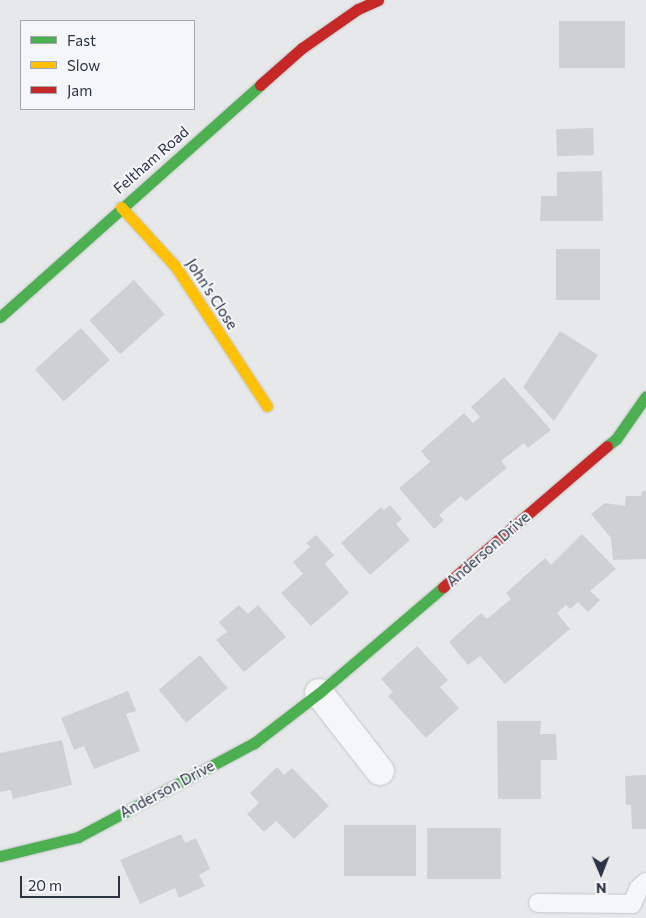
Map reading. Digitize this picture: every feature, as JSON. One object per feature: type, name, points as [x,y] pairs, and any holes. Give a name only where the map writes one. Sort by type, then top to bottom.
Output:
[{"type":"street","name":"Feltham Road","points":[[0,317],[121,207],[302,48],[358,8],[378,0]]},
{"type":"street","name":"John's Close","points":[[121,207],[176,266],[267,406]]},
{"type":"street","name":"Anderson Drive","points":[[0,856],[78,837],[254,743],[319,693],[616,439],[644,404]]},
{"type":"street","points":[[319,693],[380,772]]},
{"type":"lane","points":[[538,903],[632,904],[639,888],[646,882]]},
{"type":"building","points":[[559,21],[625,21],[625,68],[559,68]]},
{"type":"building","points":[[593,128],[594,155],[557,156],[556,129]]},
{"type":"building","points":[[602,171],[603,221],[540,221],[541,196],[557,196],[557,172]]},
{"type":"building","points":[[556,249],[600,249],[600,300],[556,300]]},
{"type":"building","points":[[134,280],[165,314],[120,354],[89,320]]},
{"type":"building","points":[[81,328],[110,360],[64,401],[35,369]]},
{"type":"building","points":[[560,331],[598,355],[554,421],[523,387]]},
{"type":"building","points":[[504,377],[551,430],[528,448],[524,443],[501,461],[507,468],[466,501],[461,496],[439,515],[444,520],[434,529],[399,488],[430,462],[421,451],[464,413],[473,423],[480,417],[471,407]]},
{"type":"building","points":[[642,491],[646,491],[646,559],[613,560],[611,538],[591,514],[605,503],[625,506],[626,496],[641,496]]},
{"type":"building","points":[[390,505],[402,519],[396,524],[410,540],[370,575],[341,543],[381,507],[384,510]]},
{"type":"building","points":[[582,534],[616,569],[590,591],[600,600],[588,612],[578,602],[570,609],[566,605],[557,613],[570,629],[505,684],[480,656],[468,665],[449,642],[481,613],[487,619],[511,599],[506,593],[545,558],[551,565]]},
{"type":"building","points":[[316,535],[334,555],[325,564],[349,593],[311,626],[281,593],[303,574],[293,562],[310,547],[306,543]]},
{"type":"building","points":[[239,605],[248,614],[258,605],[286,637],[244,672],[216,640],[227,632],[219,622]]},
{"type":"building","points":[[417,646],[448,680],[440,687],[459,708],[426,738],[388,696],[393,692],[381,679]]},
{"type":"building","points":[[200,655],[228,688],[186,723],[159,690]]},
{"type":"building","points":[[128,691],[136,711],[126,714],[140,751],[94,769],[84,746],[74,750],[61,718]]},
{"type":"building","points":[[497,721],[541,721],[540,734],[556,734],[557,760],[541,760],[541,799],[498,799]]},
{"type":"building","points":[[62,740],[72,785],[13,799],[11,790],[0,792],[0,753]]},
{"type":"building","points":[[277,767],[284,775],[292,768],[329,806],[294,839],[276,821],[264,832],[247,814],[259,803],[250,793]]},
{"type":"building","points":[[646,775],[646,829],[632,829],[631,805],[626,805],[625,776]]},
{"type":"building","points":[[344,825],[416,825],[416,876],[344,876]]},
{"type":"building","points":[[427,828],[501,828],[501,879],[427,879]]},
{"type":"building","points":[[181,834],[185,843],[196,838],[210,869],[199,875],[205,886],[179,898],[175,888],[140,904],[120,860]]},
{"type":"traffic: fast","points":[[0,317],[260,85]]},
{"type":"traffic: fast","points":[[607,446],[616,439],[646,396]]},
{"type":"traffic: fast","points":[[0,856],[78,837],[254,743],[319,693],[443,587]]},
{"type":"traffic: slow","points":[[121,207],[176,267],[267,406]]},
{"type":"traffic: jam","points":[[260,85],[302,48],[358,9],[378,0]]},
{"type":"traffic: jam","points":[[443,587],[607,446]]}]
